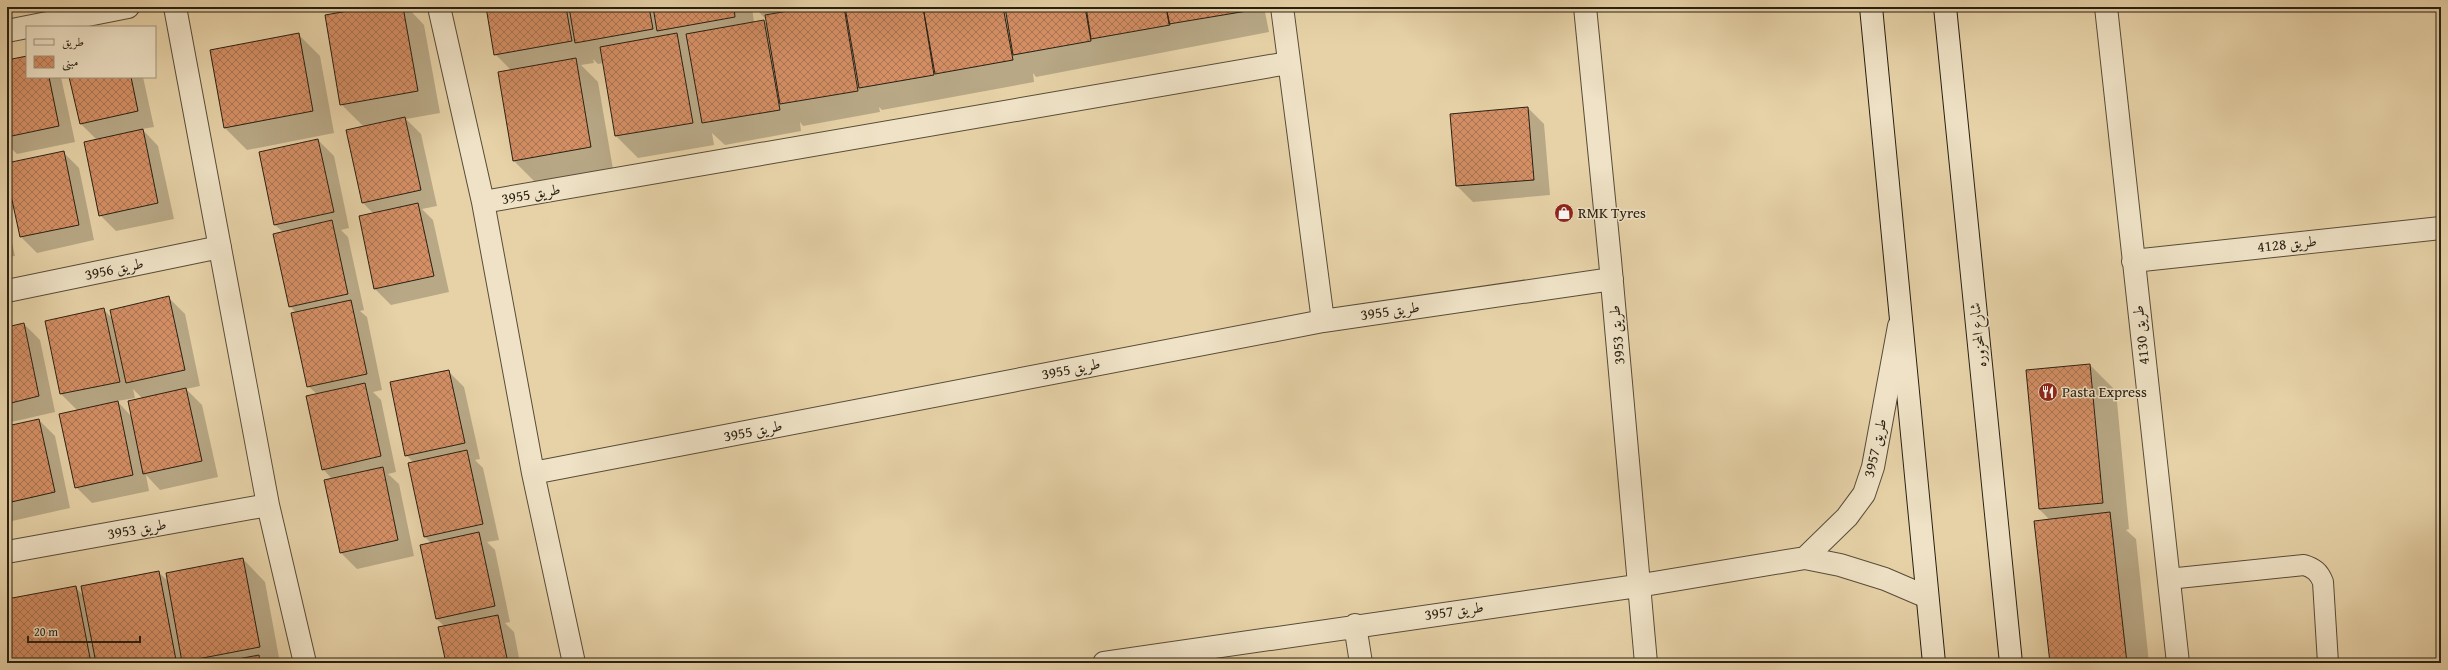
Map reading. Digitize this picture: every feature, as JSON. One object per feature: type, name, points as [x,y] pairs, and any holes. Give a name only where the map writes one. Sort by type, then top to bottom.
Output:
[{"type":"street","points":[[32,26],[128,7]]},
{"type":"street","points":[[175,7],[268,505],[305,663]]},
{"type":"street","points":[[439,7],[483,202],[533,473],[574,663]]},
{"type":"street","points":[[1282,7],[1288,63],[1323,321]]},
{"type":"street","name":"طريق 3953","points":[[1585,7],[1612,278],[1637,586],[1646,663]]},
{"type":"street","points":[[1871,7],[1934,663]]},
{"type":"street","name":"شارع المحزوره","points":[[1945,7],[2011,663]]},
{"type":"street","name":"طريق 4130","points":[[2106,7],[2178,663]]},
{"type":"street","points":[[7,31],[26,27]]},
{"type":"street","name":"طريق 3955","points":[[483,202],[1288,63]]},
{"type":"street","name":"طريق 4128","points":[[2133,261],[2441,228]]},
{"type":"street","name":"طريق 3956","points":[[7,291],[220,247]]},
{"type":"street","name":"طريق 3955","points":[[533,473],[1323,321],[1612,278]]},
{"type":"street","name":"طريق 3957","points":[[1804,558],[1847,517],[1864,494],[1873,467],[1901,316]]},
{"type":"street","name":"طريق 3953","points":[[7,552],[268,505]]},
{"type":"street","name":"طريق 3957","points":[[1104,663],[1355,625],[1637,586],[1804,558],[1840,565],[1885,580],[1927,597]]},
{"type":"street","points":[[1355,625],[1361,663]]},
{"type":"lane","points":[[2168,579],[2304,565],[2312,568],[2320,574],[2323,582],[2328,663]]},
{"type":"building","points":[[371,7],[403,7],[418,91],[340,105],[325,15]]},
{"type":"building","points":[[486,7],[566,7],[572,41],[494,55]]},
{"type":"building","points":[[569,7],[649,7],[653,29],[575,43]]},
{"type":"building","points":[[653,7],[734,7],[735,17],[657,31]]},
{"type":"building","points":[[811,7],[844,7],[858,91],[780,104],[765,15]]},
{"type":"building","points":[[845,7],[923,7],[934,75],[859,88]]},
{"type":"building","points":[[923,7],[1003,7],[1013,60],[935,74]]},
{"type":"building","points":[[1005,7],[1085,7],[1091,41],[1013,55]]},
{"type":"building","points":[[1086,7],[1166,7],[1170,25],[1091,39]]},
{"type":"building","points":[[1166,7],[1247,7],[1247,11],[1169,24]]},
{"type":"building","points":[[764,20],[780,110],[702,123],[686,34]]},
{"type":"building","points":[[299,33],[313,111],[224,128],[210,50]]},
{"type":"building","points":[[677,33],[693,123],[615,136],[600,47]]},
{"type":"building","points":[[26,56],[26,78],[49,78],[59,126],[7,137],[7,60]]},
{"type":"building","points":[[576,58],[591,147],[513,161],[498,72]]},
{"type":"building","points":[[69,78],[131,78],[138,111],[80,124]]},
{"type":"building","points":[[1528,107],[1534,180],[1456,186],[1450,114]]},
{"type":"building","points":[[405,117],[421,190],[362,203],[346,130]]},
{"type":"building","points":[[143,129],[158,203],[99,216],[84,142]]},
{"type":"building","points":[[318,139],[334,212],[274,225],[259,152]]},
{"type":"building","points":[[64,151],[79,225],[20,237],[7,177],[7,163]]},
{"type":"building","points":[[418,203],[434,276],[374,289],[359,216]]},
{"type":"building","points":[[332,220],[348,294],[289,307],[273,234]]},
{"type":"building","points":[[169,296],[185,370],[126,383],[110,310]]},
{"type":"building","points":[[351,300],[367,374],[307,387],[291,313]]},
{"type":"building","points":[[104,308],[120,382],[60,394],[45,321]]},
{"type":"building","points":[[24,323],[39,396],[7,404],[7,327]]},
{"type":"building","points":[[2090,364],[2103,503],[2039,509],[2026,370]]},
{"type":"building","points":[[449,370],[465,443],[405,456],[390,382]]},
{"type":"building","points":[[365,383],[381,456],[322,470],[306,396]]},
{"type":"building","points":[[186,388],[202,461],[143,474],[128,401]]},
{"type":"building","points":[[118,401],[133,475],[75,488],[59,414]]},
{"type":"building","points":[[39,419],[55,492],[7,503],[7,426]]},
{"type":"building","points":[[467,450],[483,524],[424,537],[408,463]]},
{"type":"building","points":[[383,467],[398,540],[340,553],[324,480]]},
{"type":"building","points":[[2110,512],[2127,663],[2050,663],[2034,521]]},
{"type":"building","points":[[479,532],[495,606],[436,619],[420,545]]},
{"type":"building","points":[[243,558],[260,647],[182,662],[166,573]]},
{"type":"building","points":[[159,571],[176,660],[159,663],[96,663],[81,586]]},
{"type":"building","points":[[76,586],[91,663],[10,663],[7,646],[7,599]]},
{"type":"building","points":[[498,615],[508,663],[446,663],[438,627]]},
{"type":"building","points":[[259,655],[260,663],[217,663]]},
{"type":"place","name":"RMK Tyres","points":[[1564,213]]},
{"type":"place","name":"Pasta Express","points":[[2048,392]]}]
